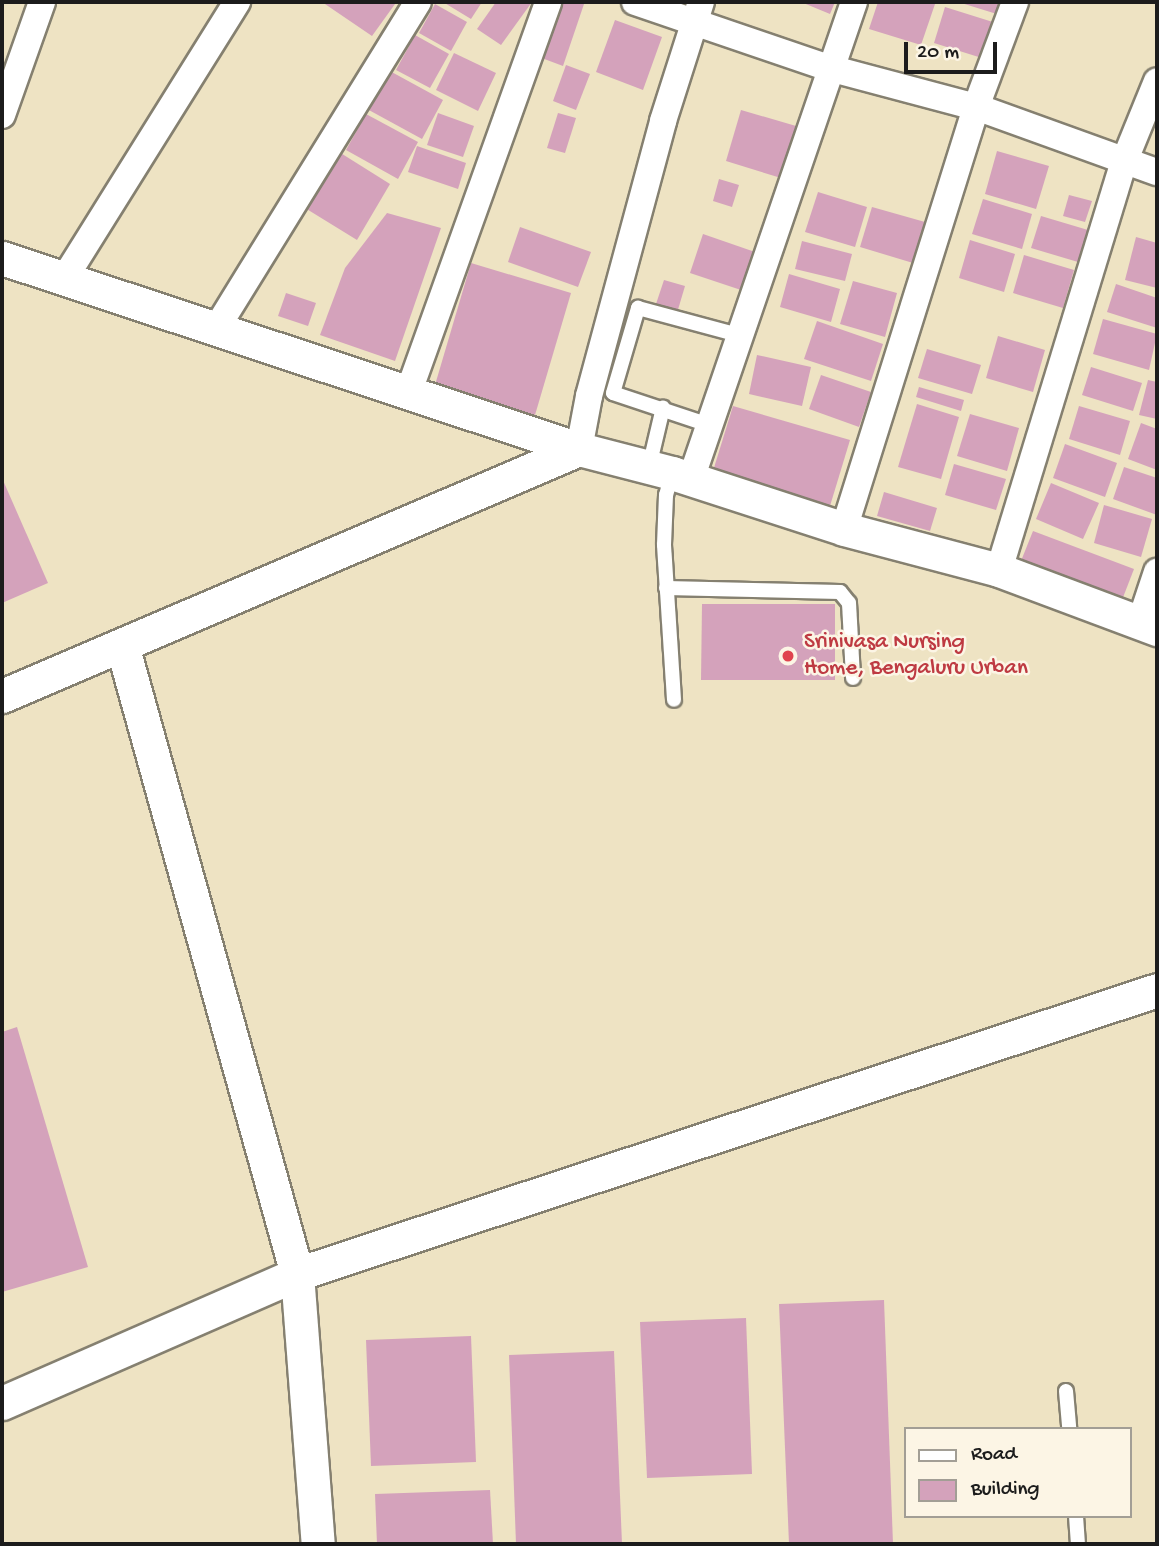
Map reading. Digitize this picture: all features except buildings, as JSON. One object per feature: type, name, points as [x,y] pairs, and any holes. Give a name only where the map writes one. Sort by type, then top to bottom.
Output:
[{"type":"street","points":[[2,115],[42,2]]},
{"type":"street","points":[[64,279],[237,2]]},
{"type":"street","points":[[216,329],[418,2]]},
{"type":"street","points":[[409,391],[548,2]]},
{"type":"street","points":[[635,2],[698,12],[830,68],[976,107],[1157,172]]},
{"type":"street","points":[[671,473],[709,425],[854,2]]},
{"type":"street","points":[[844,529],[976,107],[1015,2]]},
{"type":"street","points":[[579,449],[656,147],[698,12]]},
{"type":"street","points":[[999,570],[1124,162],[1157,81]]},
{"type":"street","points":[[2,258],[579,449],[671,473],[844,529],[999,570],[1149,626],[1157,572]]},
{"type":"street","points":[[2,696],[579,449]]},
{"type":"street","points":[[122,645],[297,1275],[318,1544]]},
{"type":"street","points":[[2,1403],[297,1275],[1157,990]]},
{"type":"lane","points":[[709,425],[613,393],[638,308],[739,335]]},
{"type":"lane","points":[[663,408],[671,473],[664,518],[674,700]]},
{"type":"lane","points":[[666,588],[840,592],[849,603],[853,678]]},
{"type":"lane","points":[[1066,1391],[1069,1427]]},
{"type":"lane","points":[[1076,1518],[1078,1544]]},
{"type":"place","name":"Srinivasa Nursing Home, Bengaluru Urban","points":[[788,656]]}]
